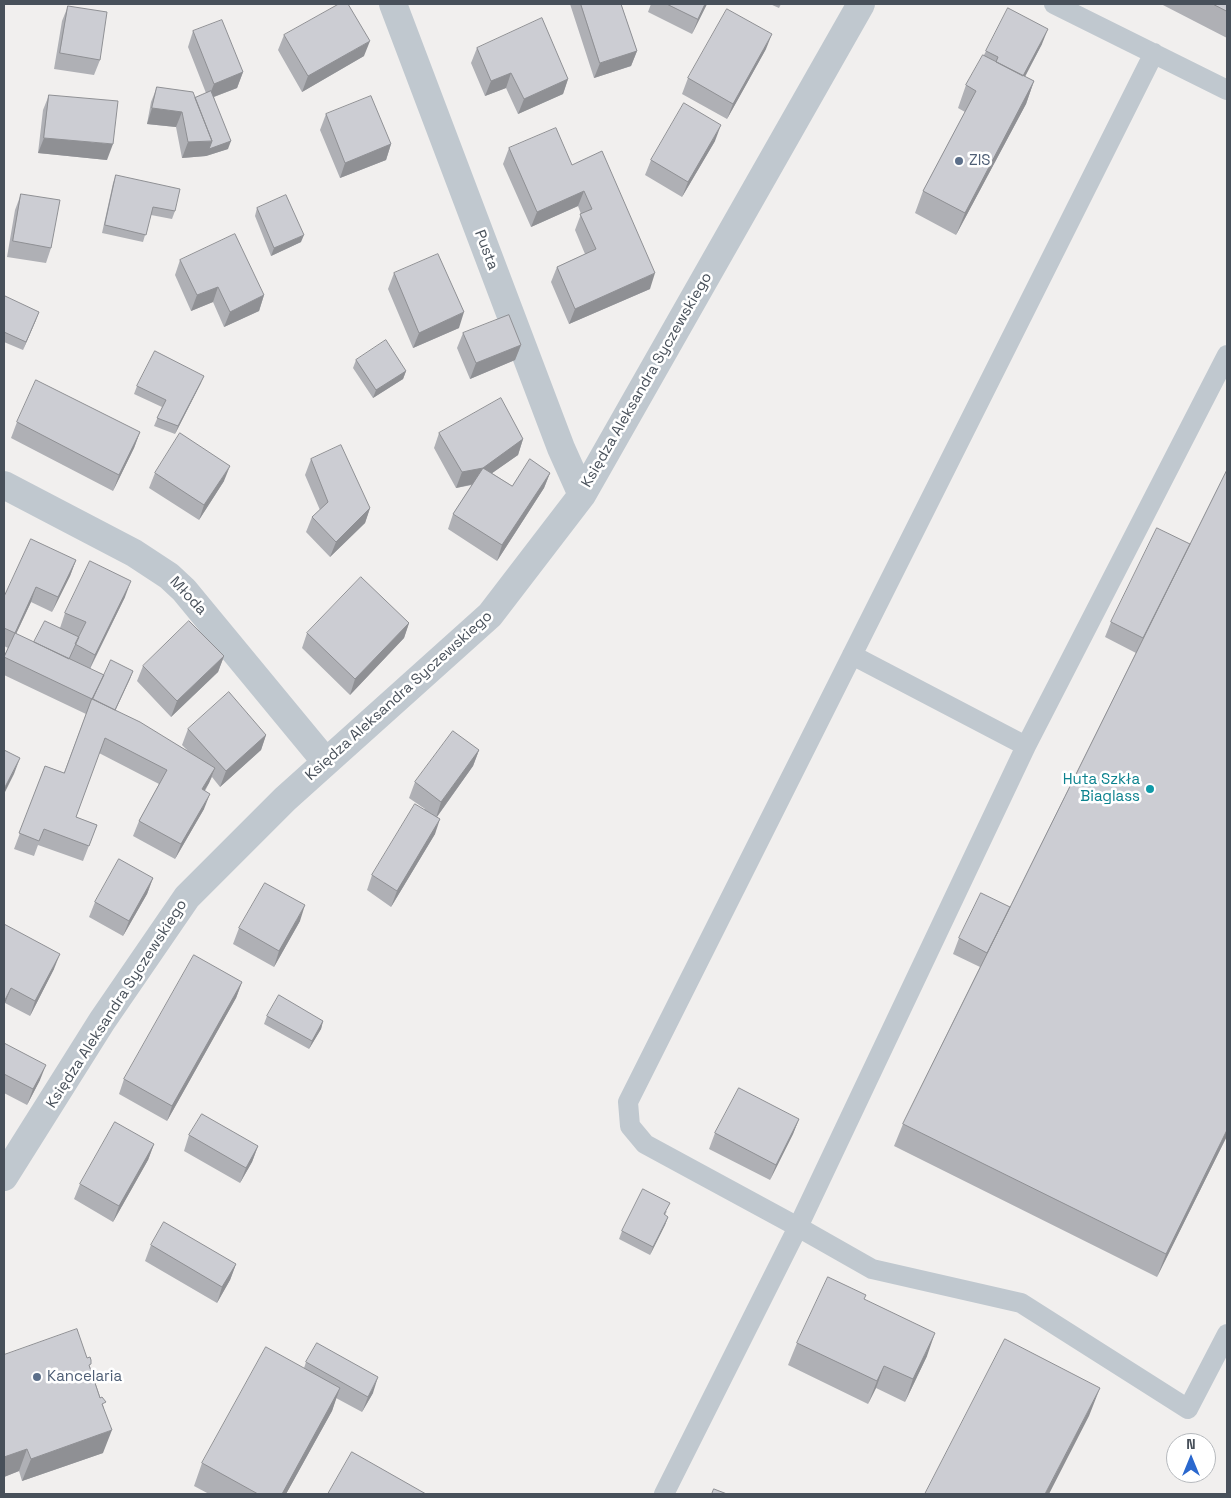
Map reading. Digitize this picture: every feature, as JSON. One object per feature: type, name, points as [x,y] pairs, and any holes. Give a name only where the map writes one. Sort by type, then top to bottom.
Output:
[{"type":"street","name":"Pusta","points":[[393,4],[561,448],[582,495]]},
{"type":"street","name":"Księdza Aleksandra Syczewskiego","points":[[4,1177],[102,1021],[187,897],[285,799],[490,615],[582,495],[861,4]]},
{"type":"street","name":"Młoda","points":[[4,485],[134,553],[170,576],[184,590],[326,762]]},
{"type":"lane","points":[[1054,4],[1227,90]]},
{"type":"lane","points":[[1154,53],[628,1102],[630,1126],[645,1144],[872,1269],[1021,1303],[1188,1409],[1227,1334]]},
{"type":"lane","points":[[664,1494],[798,1227],[1026,746],[1227,355]]},
{"type":"lane","points":[[852,655],[1026,746]]},
{"type":"building","points":[[339,4],[348,4],[370,41],[308,76],[284,35]]},
{"type":"building","points":[[581,4],[621,4],[637,51],[600,63]]},
{"type":"building","points":[[667,4],[705,4],[698,19]]},
{"type":"building","points":[[1213,4],[1227,4],[1227,11]]},
{"type":"building","points":[[68,6],[107,12],[100,60],[60,53]]},
{"type":"building","points":[[1008,8],[1048,29],[1023,76],[996,62],[998,57],[986,51]]},
{"type":"building","points":[[727,9],[772,34],[733,104],[688,78]]},
{"type":"building","points":[[542,18],[568,79],[524,99],[511,73],[491,81],[477,48]]},
{"type":"building","points":[[222,20],[243,72],[214,84],[193,31]]},
{"type":"building","points":[[983,55],[1034,81],[965,213],[923,191],[976,91],[966,85]]},
{"type":"building","points":[[157,87],[193,92],[212,141],[188,142],[182,112],[152,108]]},
{"type":"building","points":[[211,91],[231,141],[209,149],[212,141],[195,98]]},
{"type":"building","points":[[49,95],[118,101],[113,144],[44,138]]},
{"type":"building","points":[[371,96],[391,144],[345,163],[326,114]]},
{"type":"building","points":[[684,103],[721,125],[688,182],[651,160]]},
{"type":"building","points":[[556,128],[572,165],[602,151],[655,273],[575,309],[557,267],[596,249],[580,214],[592,209],[584,191],[537,212],[509,148]]},
{"type":"building","points":[[116,175],[180,189],[175,211],[153,207],[146,235],[105,225]]},
{"type":"building","points":[[21,194],[60,200],[51,248],[13,241]]},
{"type":"building","points":[[286,195],[304,235],[274,248],[257,208]]},
{"type":"building","points":[[235,234],[264,295],[230,312],[218,287],[197,295],[180,260]]},
{"type":"building","points":[[438,254],[464,312],[419,333],[394,273]]},
{"type":"building","points":[[5,296],[39,312],[26,342],[4,332]]},
{"type":"building","points":[[509,315],[521,345],[476,363],[463,333]]},
{"type":"building","points":[[386,340],[406,371],[376,390],[356,360]]},
{"type":"building","points":[[155,351],[204,376],[178,426],[157,418],[166,400],[137,386]]},
{"type":"building","points":[[36,380],[140,432],[119,475],[17,422]]},
{"type":"building","points":[[501,398],[523,439],[483,468],[462,472],[439,433]]},
{"type":"building","points":[[180,433],[230,466],[204,505],[155,473]]},
{"type":"building","points":[[341,445],[370,508],[336,542],[312,517],[328,502],[311,459]]},
{"type":"building","points":[[530,459],[550,473],[502,545],[453,514],[483,468],[512,486]]},
{"type":"building","name":"Huta Szkła Biaglass","points":[[1227,470],[1227,1130],[1166,1254],[903,1124]]},
{"type":"building","points":[[1157,528],[1190,544],[1143,638],[1111,622]]},
{"type":"building","points":[[31,539],[76,560],[58,597],[36,587],[15,633],[4,628],[4,597]]},
{"type":"building","points":[[90,561],[131,581],[95,655],[75,644],[86,622],[65,613]]},
{"type":"building","points":[[361,577],[409,623],[355,679],[307,633]]},
{"type":"building","points":[[45,621],[79,637],[69,659],[34,642]]},
{"type":"building","points":[[189,621],[224,656],[177,701],[143,666]]},
{"type":"building","points":[[15,633],[104,675],[92,699],[4,657]]},
{"type":"building","points":[[111,660],[133,671],[115,710],[93,699]]},
{"type":"building","points":[[229,692],[266,735],[226,771],[188,729]]},
{"type":"building","points":[[92,699],[140,722],[215,768],[202,789],[210,794],[181,844],[139,821],[167,770],[105,738],[76,817],[97,825],[89,846],[44,829],[39,841],[19,833],[45,766],[64,773]]},
{"type":"building","points":[[453,731],[479,750],[441,802],[415,782]]},
{"type":"building","points":[[4,750],[20,758],[4,789]]},
{"type":"building","points":[[415,804],[440,819],[397,891],[372,875]]},
{"type":"building","points":[[119,859],[153,878],[129,921],[95,902]]},
{"type":"building","points":[[265,883],[305,905],[279,951],[239,928]]},
{"type":"building","points":[[981,893],[1010,907],[987,953],[959,938]]},
{"type":"building","points":[[4,924],[60,954],[35,1001],[11,988],[4,1002]]},
{"type":"building","points":[[194,955],[242,982],[172,1106],[124,1079]]},
{"type":"building","points":[[279,995],[323,1021],[312,1041],[267,1016]]},
{"type":"building","points":[[4,1043],[46,1065],[33,1089],[4,1074]]},
{"type":"building","points":[[739,1088],[799,1119],[776,1165],[715,1133]]},
{"type":"building","points":[[202,1114],[258,1146],[246,1168],[189,1135]]},
{"type":"building","points":[[115,1122],[154,1144],[119,1206],[80,1184]]},
{"type":"building","points":[[643,1189],[670,1203],[664,1214],[668,1217],[653,1247],[622,1231]]},
{"type":"building","points":[[164,1222],[236,1264],[222,1287],[151,1245]]},
{"type":"building","points":[[828,1277],[866,1295],[864,1299],[935,1333],[913,1379],[884,1366],[877,1381],[797,1343]]},
{"type":"building","points":[[77,1329],[87,1358],[90,1357],[91,1360],[89,1365],[100,1398],[102,1397],[106,1402],[102,1404],[112,1430],[31,1459],[27,1449],[4,1457],[4,1355]]},
{"type":"building","points":[[1005,1339],[1100,1388],[1045,1494],[925,1494]]},
{"type":"building","points":[[317,1343],[378,1377],[368,1397],[306,1362]]},
{"type":"building","points":[[266,1347],[340,1388],[282,1494],[258,1494],[202,1463]]},
{"type":"building","points":[[352,1452],[426,1494],[328,1494]]},
{"type":"building","points":[[714,1489],[727,1494],[712,1494]]},
{"type":"place","name":"ZIS","points":[[959,161]]},
{"type":"place","name":"Huta Szkła Biaglass","points":[[1150,789]]},
{"type":"place","name":"Kancelaria","points":[[37,1377]]}]
